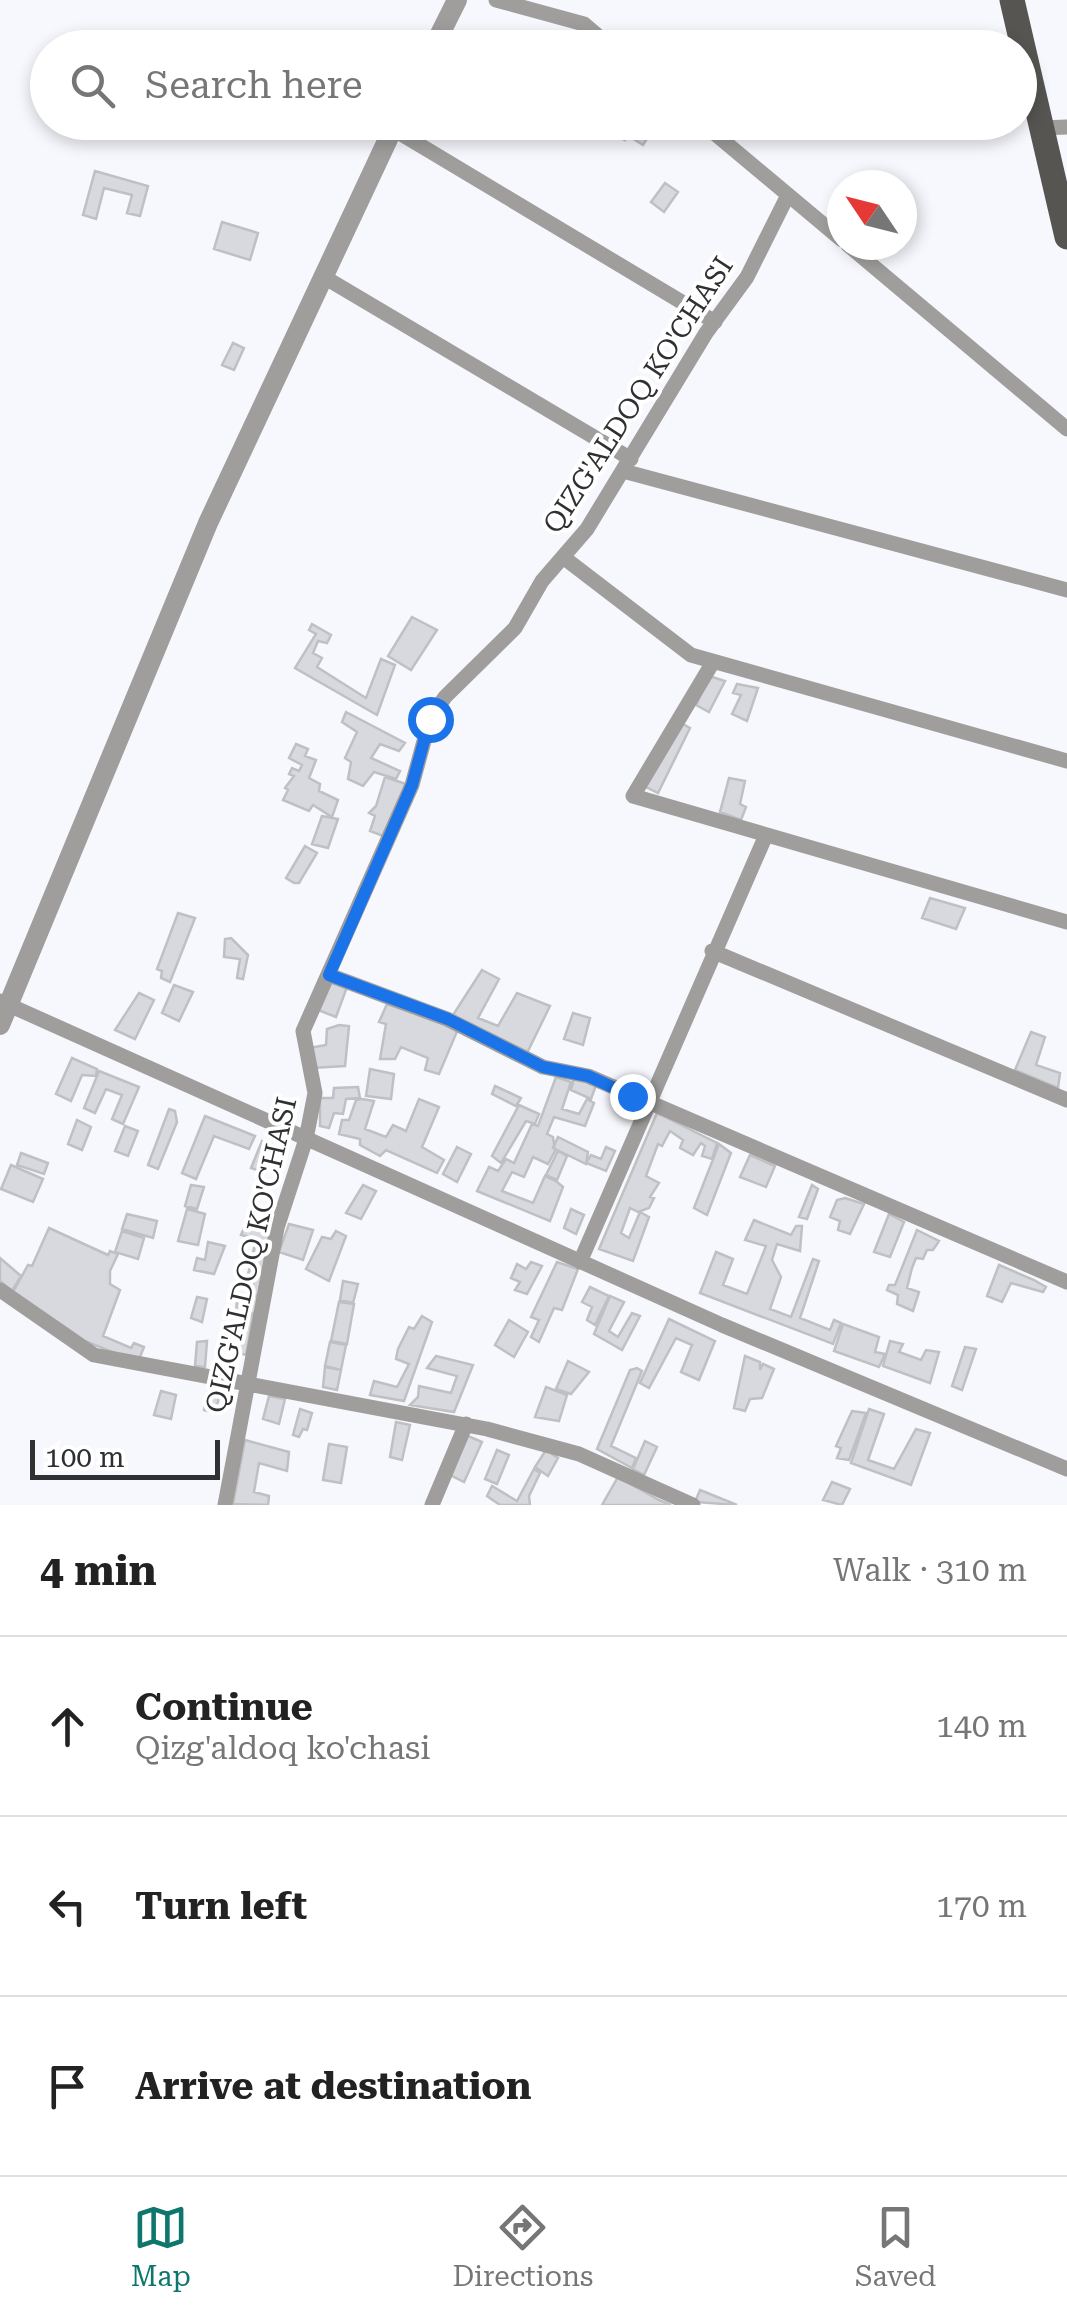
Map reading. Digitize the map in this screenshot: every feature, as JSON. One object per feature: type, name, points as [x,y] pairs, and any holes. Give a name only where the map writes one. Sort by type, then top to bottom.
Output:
[{"type":"main road","points":[[1012,0],[1019,30]]},
{"type":"main road","points":[[1037,110],[1067,236]]},
{"type":"street","points":[[442,30],[456,0]]},
{"type":"street","points":[[496,0],[584,24],[591,30]]},
{"type":"street","points":[[1041,128],[1067,127]]},
{"type":"street","points":[[0,1024],[4,1002],[208,523],[388,140]]},
{"type":"street","points":[[417,140],[715,322]]},
{"type":"street","points":[[723,140],[827,228]]},
{"type":"street","name":"QIZG'ALDOQ KO'CHASI","points":[[225,1505],[277,1228],[306,1139],[315,1093],[303,1032],[412,785],[430,719],[445,697],[514,628],[542,581],[587,529],[747,277],[788,195]]},
{"type":"street","points":[[865,260],[1067,429]]},
{"type":"street","points":[[324,277],[627,465],[1067,590]]},
{"type":"street","points":[[563,557],[690,656],[1067,761]]},
{"type":"street","points":[[713,662],[633,796],[1067,922]]},
{"type":"street","points":[[580,1262],[712,950],[766,835]]},
{"type":"street","points":[[712,950],[1067,1100]]},
{"type":"street","points":[[329,975],[448,1019],[543,1067],[588,1076],[1067,1282]]},
{"type":"street","points":[[4,1002],[580,1262],[1067,1470]]},
{"type":"street","points":[[0,1290],[94,1355],[245,1385],[333,1396],[466,1424],[579,1454],[693,1505]]},
{"type":"street","points":[[432,1505],[466,1424]]},
{"type":"building","points":[[95,171],[148,186],[140,216],[127,213],[132,195],[104,188],[96,219],[83,215]]},
{"type":"building","points":[[665,183],[678,192],[664,212],[651,202]]},
{"type":"building","points":[[222,222],[258,233],[250,260],[214,249]]},
{"type":"building","points":[[233,343],[244,348],[234,370],[222,365]]},
{"type":"building","points":[[412,617],[437,630],[411,670],[388,656]]},
{"type":"building","points":[[312,624],[331,635],[327,643],[318,641],[313,653],[322,658],[317,667],[366,698],[381,659],[395,665],[377,715],[295,668],[316,634],[309,630]]},
{"type":"building","points":[[709,676],[725,681],[709,712],[696,705]]},
{"type":"building","points":[[737,684],[758,688],[747,721],[732,714],[741,695],[733,693]]},
{"type":"building","points":[[346,712],[405,743],[399,751],[380,744],[371,758],[400,771],[396,779],[374,772],[363,786],[348,779],[351,762],[345,758],[357,732],[342,722]]},
{"type":"building","points":[[681,723],[690,728],[658,793],[646,787]]},
{"type":"building","points":[[296,744],[308,749],[305,756],[316,760],[309,778],[320,784],[319,791],[338,800],[332,817],[313,805],[309,811],[283,800],[288,790],[285,788],[294,776],[289,774],[292,768],[299,771],[302,765],[289,758]]},
{"type":"building","points":[[385,777],[406,784],[383,836],[370,831],[375,816],[369,813],[376,806]]},
{"type":"building","points":[[729,778],[745,781],[740,804],[746,807],[741,820],[720,812]]},
{"type":"building","points":[[322,816],[338,819],[328,848],[312,844]]},
{"type":"building","points":[[305,846],[317,853],[299,883],[294,883],[286,878]]},
{"type":"building","points":[[930,898],[965,908],[956,929],[922,918]]},
{"type":"building","points":[[178,913],[195,918],[170,982],[161,978],[162,971],[157,969]]},
{"type":"building","points":[[231,938],[248,955],[243,979],[237,978],[240,959],[224,957],[225,939]]},
{"type":"building","points":[[482,970],[499,979],[478,1018],[498,1026],[517,993],[550,1006],[527,1053],[453,1015]]},
{"type":"building","points":[[331,980],[347,987],[336,1017],[318,1010]]},
{"type":"building","points":[[174,985],[193,992],[179,1021],[162,1013]]},
{"type":"building","points":[[139,993],[154,1000],[135,1039],[115,1030]]},
{"type":"building","points":[[387,1004],[458,1029],[439,1074],[425,1070],[428,1058],[401,1047],[395,1059],[380,1059],[386,1024],[379,1022]]},
{"type":"building","points":[[573,1013],[590,1018],[583,1045],[564,1039]]},
{"type":"building","points":[[349,1026],[345,1066],[312,1068],[309,1048],[326,1045],[327,1029]]},
{"type":"building","points":[[1031,1032],[1045,1037],[1036,1065],[1060,1073],[1058,1088],[1015,1070]]},
{"type":"building","points":[[72,1058],[97,1069],[96,1076],[82,1075],[71,1101],[56,1094]]},
{"type":"building","points":[[370,1069],[394,1074],[391,1099],[366,1096]]},
{"type":"building","points":[[99,1071],[139,1087],[123,1124],[112,1119],[122,1095],[106,1089],[95,1113],[84,1108]]},
{"type":"building","points":[[556,1077],[571,1082],[562,1109],[579,1114],[587,1099],[594,1103],[585,1126],[554,1117],[547,1134],[553,1137],[555,1151],[548,1164],[533,1157],[524,1177],[512,1172],[502,1191],[533,1203],[545,1176],[556,1181],[563,1187],[550,1221],[477,1191],[489,1167],[498,1171],[506,1159],[514,1163],[532,1124],[538,1126]]},
{"type":"building","points":[[574,1078],[596,1085],[591,1099],[571,1090]]},
{"type":"building","points":[[495,1086],[521,1098],[516,1106],[492,1094]]},
{"type":"building","points":[[358,1087],[360,1098],[346,1099],[343,1114],[334,1113],[329,1128],[320,1126],[320,1098],[333,1098],[334,1088]]},
{"type":"building","points":[[419,1099],[439,1107],[422,1147],[444,1160],[437,1173],[386,1150],[380,1156],[360,1145],[360,1139],[339,1134],[342,1120],[349,1120],[356,1100],[374,1101],[365,1129],[386,1137],[393,1125],[406,1131]]},
{"type":"building","points":[[519,1105],[539,1114],[535,1124],[526,1121],[501,1163],[492,1156]]},
{"type":"building","points":[[169,1109],[175,1111],[177,1122],[158,1169],[148,1165]]},
{"type":"building","points":[[657,1113],[717,1143],[712,1159],[702,1156],[705,1146],[701,1143],[693,1155],[680,1148],[683,1140],[670,1131],[662,1146],[658,1144],[646,1176],[659,1183],[650,1197],[654,1198],[649,1208],[638,1212],[630,1208],[621,1233],[629,1238],[640,1212],[649,1217],[633,1261],[599,1249]]},
{"type":"building","points":[[205,1116],[255,1136],[249,1149],[214,1136],[196,1179],[182,1173]]},
{"type":"building","points":[[77,1120],[91,1127],[82,1150],[68,1144]]},
{"type":"building","points":[[125,1126],[138,1131],[128,1156],[115,1151]]},
{"type":"building","points":[[558,1137],[588,1152],[586,1164],[553,1148]]},
{"type":"building","points":[[262,1141],[275,1146],[263,1172],[251,1168]]},
{"type":"building","points":[[719,1144],[731,1153],[707,1215],[694,1208]]},
{"type":"building","points":[[457,1147],[471,1154],[457,1182],[443,1174]]},
{"type":"building","points":[[606,1147],[615,1151],[606,1171],[586,1163],[591,1155],[601,1159]]},
{"type":"building","points":[[558,1151],[567,1156],[557,1180],[546,1175]]},
{"type":"building","points":[[21,1153],[48,1163],[44,1174],[17,1165]]},
{"type":"building","points":[[750,1155],[775,1166],[766,1187],[740,1177]]},
{"type":"building","points":[[11,1165],[43,1179],[33,1202],[1,1189]]},
{"type":"building","points":[[191,1185],[204,1187],[197,1209],[185,1206]]},
{"type":"building","points":[[363,1185],[376,1191],[361,1219],[346,1213]]},
{"type":"building","points":[[812,1185],[818,1189],[807,1219],[799,1217]]},
{"type":"building","points":[[845,1198],[864,1204],[850,1234],[838,1230],[840,1221],[830,1217],[837,1200]]},
{"type":"building","points":[[187,1209],[205,1214],[198,1245],[178,1241]]},
{"type":"building","points":[[571,1209],[584,1215],[576,1234],[564,1228]]},
{"type":"building","points":[[127,1214],[157,1221],[153,1238],[122,1229]]},
{"type":"building","points":[[889,1214],[904,1222],[890,1257],[874,1252]]},
{"type":"building","points":[[754,1220],[791,1235],[796,1226],[802,1226],[800,1251],[777,1244],[772,1260],[781,1277],[770,1309],[791,1317],[813,1259],[819,1261],[800,1318],[830,1330],[834,1320],[841,1323],[833,1344],[700,1293],[716,1252],[733,1259],[723,1285],[747,1294],[766,1246],[745,1240]]},
{"type":"building","points":[[289,1224],[313,1230],[303,1260],[279,1252]]},
{"type":"building","points":[[245,1226],[272,1233],[259,1296],[251,1293],[254,1280],[247,1279],[256,1239],[241,1235]]},
{"type":"building","points":[[49,1228],[108,1255],[110,1251],[118,1254],[110,1271],[110,1284],[120,1290],[103,1336],[131,1348],[134,1343],[144,1347],[138,1362],[82,1340],[12,1294],[28,1265],[32,1266]]},
{"type":"building","points":[[917,1230],[939,1241],[923,1259],[916,1258],[912,1268],[907,1288],[919,1292],[913,1311],[897,1304],[898,1295],[887,1290],[889,1285],[895,1285]]},
{"type":"building","points":[[122,1231],[144,1238],[138,1259],[115,1252]]},
{"type":"building","points":[[336,1231],[346,1236],[329,1281],[306,1269],[322,1237],[331,1239]]},
{"type":"building","points":[[208,1242],[225,1246],[214,1274],[194,1270],[197,1258],[205,1260]]},
{"type":"building","points":[[0,1258],[21,1276],[12,1291],[0,1281]]},
{"type":"building","points":[[531,1262],[542,1266],[527,1294],[515,1290],[520,1282],[511,1278],[517,1264],[526,1269]]},
{"type":"building","points":[[557,1262],[578,1269],[562,1310],[554,1308],[539,1342],[531,1337],[539,1320],[531,1317]]},
{"type":"building","points":[[999,1265],[1046,1287],[1043,1292],[1011,1283],[1002,1302],[987,1296]]},
{"type":"building","points":[[343,1281],[358,1284],[353,1303],[340,1300]]},
{"type":"building","points":[[590,1287],[609,1296],[595,1325],[587,1320],[592,1307],[582,1302]]},
{"type":"building","points":[[238,1293],[259,1297],[256,1314],[236,1311]]},
{"type":"building","points":[[610,1296],[624,1302],[609,1331],[618,1337],[632,1313],[640,1316],[622,1350],[594,1334]]},
{"type":"building","points":[[197,1297],[207,1299],[202,1322],[191,1318]]},
{"type":"building","points":[[339,1302],[354,1304],[347,1344],[331,1341]]},
{"type":"building","points":[[243,1314],[253,1316],[246,1355],[235,1352]]},
{"type":"building","points":[[422,1316],[432,1322],[404,1401],[370,1395],[374,1381],[397,1387],[409,1364],[396,1359],[398,1349],[409,1327],[414,1329]]},
{"type":"building","points":[[669,1319],[715,1341],[699,1380],[681,1372],[692,1345],[676,1338],[649,1388],[640,1383]]},
{"type":"building","points":[[509,1320],[528,1332],[514,1357],[495,1345]]},
{"type":"building","points":[[843,1324],[879,1337],[875,1352],[885,1354],[879,1367],[834,1351]]},
{"type":"building","points":[[207,1341],[205,1367],[195,1366],[197,1342]]},
{"type":"building","points":[[890,1341],[903,1344],[899,1352],[921,1360],[926,1350],[939,1352],[930,1383],[883,1366]]},
{"type":"building","points":[[330,1342],[346,1345],[341,1370],[325,1366]]},
{"type":"building","points":[[965,1347],[976,1349],[962,1390],[952,1386]]},
{"type":"building","points":[[436,1356],[473,1365],[454,1412],[410,1405],[418,1397],[419,1386],[451,1393],[457,1376],[427,1368]]},
{"type":"building","points":[[745,1356],[760,1362],[760,1370],[763,1364],[774,1369],[762,1398],[750,1399],[745,1411],[734,1408]]},
{"type":"building","points":[[568,1361],[589,1372],[571,1394],[556,1389]]},
{"type":"building","points":[[325,1367],[341,1370],[337,1390],[323,1387]]},
{"type":"building","points":[[630,1370],[642,1371],[611,1446],[636,1458],[632,1468],[597,1449]]},
{"type":"building","points":[[209,1387],[221,1390],[215,1413],[204,1410]]},
{"type":"building","points":[[546,1387],[567,1395],[559,1421],[535,1417]]},
{"type":"building","points":[[161,1391],[176,1395],[171,1419],[154,1415]]},
{"type":"building","points":[[269,1396],[285,1399],[279,1424],[263,1419]]},
{"type":"building","points":[[300,1409],[312,1413],[307,1430],[303,1429],[299,1437],[293,1435]]},
{"type":"building","points":[[869,1409],[884,1414],[868,1460],[894,1469],[916,1429],[930,1433],[911,1485],[851,1463]]},
{"type":"building","points":[[852,1411],[866,1413],[849,1460],[837,1458],[841,1448],[836,1446]]},
{"type":"building","points":[[396,1422],[410,1425],[402,1460],[390,1457]]},
{"type":"building","points":[[468,1436],[482,1442],[464,1482],[450,1475]]},
{"type":"building","points":[[245,1440],[289,1452],[287,1471],[259,1463],[254,1492],[269,1496],[268,1505],[233,1504]]},
{"type":"building","points":[[645,1441],[657,1447],[644,1475],[633,1469]]},
{"type":"building","points":[[329,1444],[347,1447],[341,1483],[323,1480]]},
{"type":"building","points":[[497,1450],[509,1455],[497,1484],[485,1479]]},
{"type":"building","points":[[546,1450],[558,1458],[548,1476],[535,1467]]},
{"type":"building","points":[[534,1469],[540,1473],[529,1496],[530,1505],[500,1505],[487,1496],[492,1486],[517,1501]]},
{"type":"building","points":[[618,1477],[659,1500],[671,1505],[602,1505]]},
{"type":"building","points":[[832,1482],[850,1489],[842,1505],[823,1500]]},
{"type":"building","points":[[700,1490],[737,1505],[695,1502]]},
{"type":"route","points":[[430,719],[412,785],[329,975],[448,1019],[543,1067],[588,1076],[632,1096]]}]
